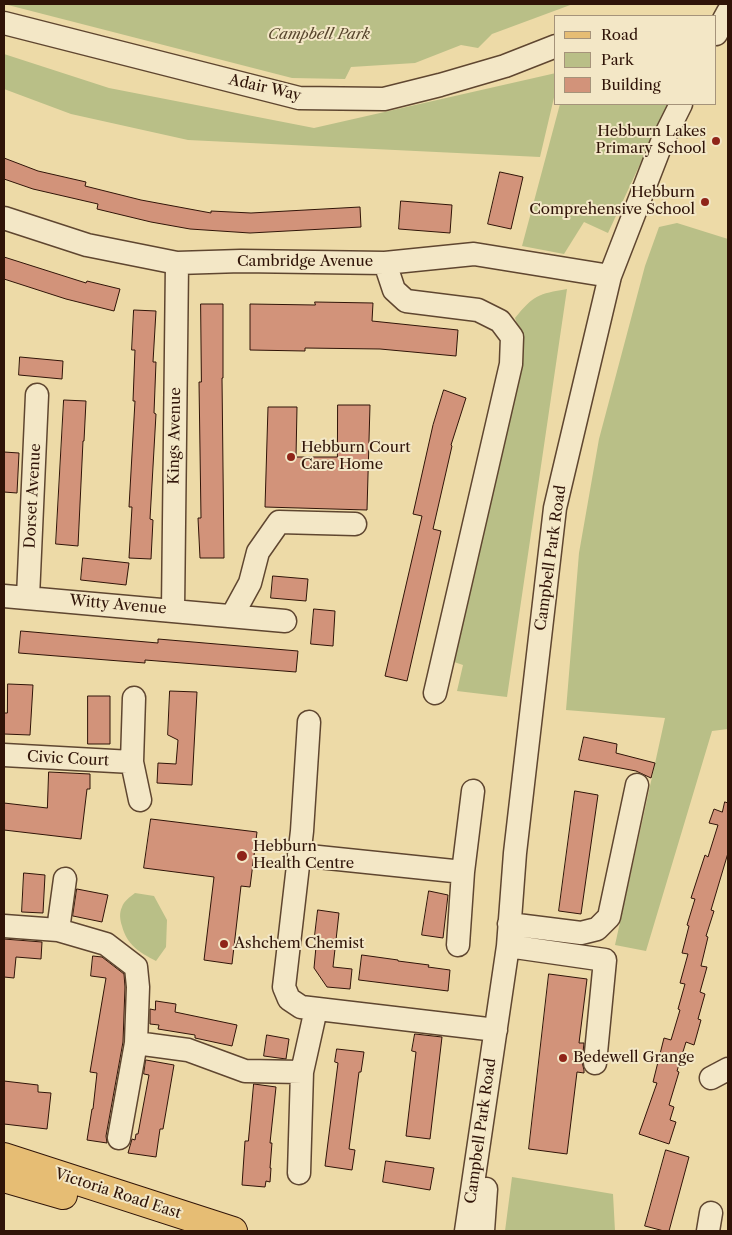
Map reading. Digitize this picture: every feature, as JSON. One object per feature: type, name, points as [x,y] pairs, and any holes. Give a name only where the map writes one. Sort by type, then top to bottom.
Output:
[{"type":"main road","name":"Victoria Road East","points":[[4,1157],[233,1231]]},
{"type":"main road","name":"Victoria Road East","points":[[4,1178],[176,1231]]},
{"type":"street","points":[[717,32],[728,12]]},
{"type":"street","name":"Adair Way","points":[[4,23],[299,98],[384,99],[498,68],[554,47]]},
{"type":"street","name":"Campbell Park Road","points":[[466,1231],[508,946],[526,758],[555,508],[610,276],[662,142],[680,105]]},
{"type":"street","name":"Cambridge Avenue","points":[[4,218],[87,245],[177,262],[385,262],[474,254],[610,276]]},
{"type":"street","name":"Kings Avenue","points":[[173,610],[177,262]]},
{"type":"street","points":[[385,262],[394,290],[406,301],[478,310],[500,321],[512,337],[511,364],[435,693]]},
{"type":"street","name":"Dorset Avenue","points":[[28,598],[37,396]]},
{"type":"street","points":[[232,616],[250,583],[258,552],[279,522],[355,524]]},
{"type":"street","name":"Witty Avenue","points":[[4,596],[285,621]]},
{"type":"street","points":[[134,698],[132,762],[140,800]]},
{"type":"street","points":[[309,722],[299,855],[284,988],[288,998],[301,1007],[496,1030]]},
{"type":"street","name":"Civic Court","points":[[4,755],[132,762]]},
{"type":"street","points":[[510,924],[581,933],[597,929],[609,916],[637,785]]},
{"type":"street","points":[[458,945],[463,872],[473,791]]},
{"type":"street","points":[[299,855],[463,872]]},
{"type":"street","points":[[58,930],[65,879]]},
{"type":"street","points":[[4,926],[58,930],[106,944],[136,967],[138,988],[136,1043],[119,1138]]},
{"type":"street","points":[[508,946],[605,960],[595,1064]]},
{"type":"street","points":[[299,1172],[302,1072],[316,1009]]},
{"type":"street","name":"Campbell Park Road","points":[[483,1231],[496,1030]]},
{"type":"street","points":[[136,1043],[188,1050],[245,1071],[302,1072]]},
{"type":"green space","name":"Campbell Park","points":[[4,4],[573,4],[492,34],[478,48],[461,45],[415,63],[351,67],[345,79],[292,78]]},
{"type":"green space","points":[[4,54],[109,88],[314,128],[554,73],[554,98],[540,157],[188,140],[71,114],[4,89]]},
{"type":"green space","points":[[560,105],[668,105],[608,233],[584,222],[564,254],[522,246]]},
{"type":"green space","points":[[677,223],[728,239],[728,729],[712,731],[646,951],[615,945],[665,718],[566,710],[579,553],[599,439],[645,266],[659,227]]},
{"type":"green space","points":[[567,289],[507,697],[457,691],[463,665],[454,662],[524,344],[515,318],[527,304],[537,297],[549,292]]},
{"type":"green space","points":[[135,893],[154,896],[167,920],[166,947],[156,961],[134,947],[124,933],[120,916],[121,909],[126,901]]},
{"type":"green space","points":[[512,1177],[613,1194],[615,1231],[505,1231]]},
{"type":"building","points":[[4,158],[38,171],[86,182],[85,186],[141,200],[211,213],[211,211],[251,213],[360,207],[361,227],[250,233],[190,229],[151,222],[97,209],[98,204],[33,189],[4,179]]},
{"type":"building","points":[[500,172],[523,177],[511,229],[488,224]]},
{"type":"building","points":[[401,201],[452,205],[450,233],[399,229]]},
{"type":"building","points":[[4,257],[86,283],[87,281],[120,289],[114,311],[66,299],[4,279]]},
{"type":"building","points":[[315,302],[373,303],[372,321],[458,330],[456,356],[380,349],[305,348],[305,351],[250,350],[250,304],[315,305]]},
{"type":"building","points":[[201,304],[223,304],[224,558],[200,558],[198,518],[201,518],[199,382],[201,382]]},
{"type":"building","points":[[134,310],[156,311],[153,362],[156,362],[154,413],[156,414],[150,519],[153,520],[151,559],[129,558],[132,507],[129,507],[135,401],[133,401],[135,350],[132,350]]},
{"type":"building","points":[[20,357],[63,361],[62,379],[19,375]]},
{"type":"building","points":[[444,390],[466,398],[451,445],[433,529],[441,531],[407,681],[385,676],[422,516],[413,514],[433,425]]},
{"type":"building","points":[[64,400],[86,401],[78,546],[56,544]]},
{"type":"building","name":"Hebburn Court Care Home","points":[[338,405],[370,405],[367,510],[265,507],[268,407],[297,407],[296,457],[337,457]]},
{"type":"building","points":[[4,452],[19,453],[17,493],[4,492]]},
{"type":"building","points":[[83,558],[129,563],[126,585],[81,580]]},
{"type":"building","points":[[273,576],[308,579],[306,601],[271,598]]},
{"type":"building","points":[[314,609],[335,611],[333,646],[311,644]]},
{"type":"building","points":[[21,631],[158,643],[158,639],[298,651],[296,672],[145,660],[145,663],[19,653]]},
{"type":"building","points":[[8,684],[33,685],[30,735],[4,734],[4,713],[7,713]]},
{"type":"building","points":[[170,691],[197,692],[192,785],[157,783],[158,763],[176,764],[178,740],[168,735]]},
{"type":"building","points":[[88,696],[110,696],[110,744],[88,744]]},
{"type":"building","points":[[584,737],[617,744],[616,753],[655,763],[651,778],[636,771],[579,760]]},
{"type":"building","points":[[49,772],[90,774],[90,789],[87,789],[81,839],[4,830],[4,803],[47,808]]},
{"type":"building","points":[[575,791],[598,795],[581,914],[559,911]]},
{"type":"building","points":[[725,802],[728,803],[728,853],[711,910],[714,911],[706,936],[708,937],[701,966],[707,967],[700,992],[705,994],[698,1019],[701,1020],[694,1045],[686,1042],[677,1071],[679,1072],[669,1105],[674,1107],[670,1120],[676,1122],[669,1144],[639,1134],[657,1083],[653,1082],[664,1038],[671,1040],[680,1010],[678,1009],[685,984],[680,983],[688,954],[682,953],[689,926],[687,925],[695,899],[691,898],[705,855],[708,857],[718,825],[709,823],[714,809],[722,812]]},
{"type":"building","points":[[151,819],[257,832],[250,887],[241,886],[232,964],[204,960],[214,877],[144,868]]},
{"type":"building","points":[[24,873],[45,875],[43,913],[22,912]]},
{"type":"building","points":[[77,889],[108,895],[102,922],[73,916]]},
{"type":"building","points":[[429,891],[448,895],[443,938],[422,935]]},
{"type":"building","points":[[318,910],[339,913],[333,967],[352,969],[350,989],[327,987],[314,968]]},
{"type":"building","points":[[4,939],[42,942],[41,959],[16,957],[14,978],[4,977]]},
{"type":"building","points":[[362,955],[450,970],[448,991],[359,980]]},
{"type":"building","points":[[93,956],[102,957],[124,974],[125,987],[123,1042],[106,1136],[107,1143],[87,1140],[97,1073],[90,1072],[106,978],[91,976]]},
{"type":"building","name":"Bedewell Grange","points":[[549,974],[587,979],[579,1043],[584,1043],[582,1062],[584,1073],[577,1072],[567,1154],[529,1149]]},
{"type":"building","points":[[156,1001],[176,1004],[175,1012],[237,1025],[232,1046],[195,1038],[195,1035],[158,1029],[159,1025],[150,1024],[150,1009],[155,1010]]},
{"type":"building","points":[[415,1034],[442,1037],[430,1139],[406,1136],[416,1052],[412,1051]]},
{"type":"building","points":[[267,1035],[289,1039],[286,1059],[264,1056]]},
{"type":"building","points":[[337,1049],[364,1052],[361,1072],[359,1072],[349,1149],[355,1150],[352,1170],[325,1166],[338,1063],[335,1062]]},
{"type":"building","points":[[146,1060],[174,1065],[156,1157],[128,1153],[132,1139],[135,1140],[136,1134],[138,1134],[149,1075],[144,1074]]},
{"type":"building","points":[[4,1081],[38,1085],[38,1092],[51,1093],[47,1129],[4,1124]]},
{"type":"building","points":[[254,1084],[276,1087],[270,1143],[272,1143],[270,1182],[266,1181],[265,1187],[242,1185],[245,1141],[248,1141]]},
{"type":"building","points":[[666,1150],[689,1157],[669,1231],[645,1226]]},
{"type":"building","points":[[386,1161],[434,1168],[430,1190],[383,1182]]},
{"type":"place","name":"Hebburn Lakes Primary School","points":[[716,141]]},
{"type":"place","name":"Hebburn Comprehensive School","points":[[705,202]]},
{"type":"place","name":"Hebburn Court Care Home","points":[[291,457]]},
{"type":"place","name":"Hebburn Health Centre","points":[[242,856]]},
{"type":"place","name":"Ashchem Chemist","points":[[224,944]]},
{"type":"place","name":"Bedewell Grange","points":[[563,1058]]}]
